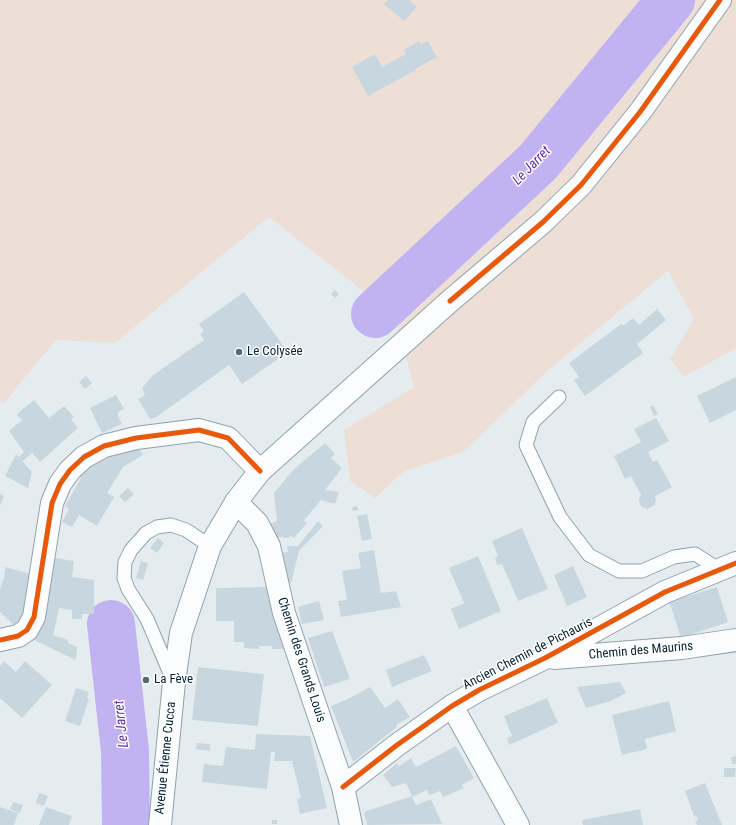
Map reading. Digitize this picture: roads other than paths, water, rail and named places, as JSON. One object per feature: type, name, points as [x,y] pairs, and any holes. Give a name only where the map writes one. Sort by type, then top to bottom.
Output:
[{"type":"street","name":"Avenue Étienne Cucca","points":[[160,825],[180,633],[210,546],[236,502],[260,471],[450,301],[543,222],[581,185],[640,112],[720,0]]},
{"type":"street","points":[[0,640],[18,636],[27,630],[34,617],[52,503],[60,484],[70,470],[84,457],[104,446],[136,438],[199,430],[228,438],[260,471]]},
{"type":"street","name":"Chemin des Grands Louis","points":[[236,502],[257,523],[269,546],[284,613],[343,787],[351,825]]},
{"type":"street","name":"Ancien Chemin de Pichauris","points":[[343,787],[397,745],[452,706],[479,690],[545,658],[665,592],[728,566]]},
{"type":"street","name":"Chemin des Maurins","points":[[545,658],[682,648],[736,640]]},
{"type":"street","points":[[452,706],[518,825]]},
{"type":"lane","points":[[559,397],[533,422],[526,445],[560,517],[589,555],[619,571],[642,571],[674,557],[695,554],[728,566]]},
{"type":"lane","points":[[174,682],[147,619],[128,589],[124,578],[125,562],[131,550],[146,533],[157,527],[171,525],[186,530],[210,546]]},
{"type":"waterway","name":"Le Jarret","points":[[375,314],[538,162],[671,0]]},
{"type":"waterway","name":"Le Jarret","points":[[111,624],[125,751],[126,825]]},
{"type":"place","name":"Le Colysée","points":[[239,352]]},
{"type":"place","name":"La Fève","points":[[146,680]]}]
